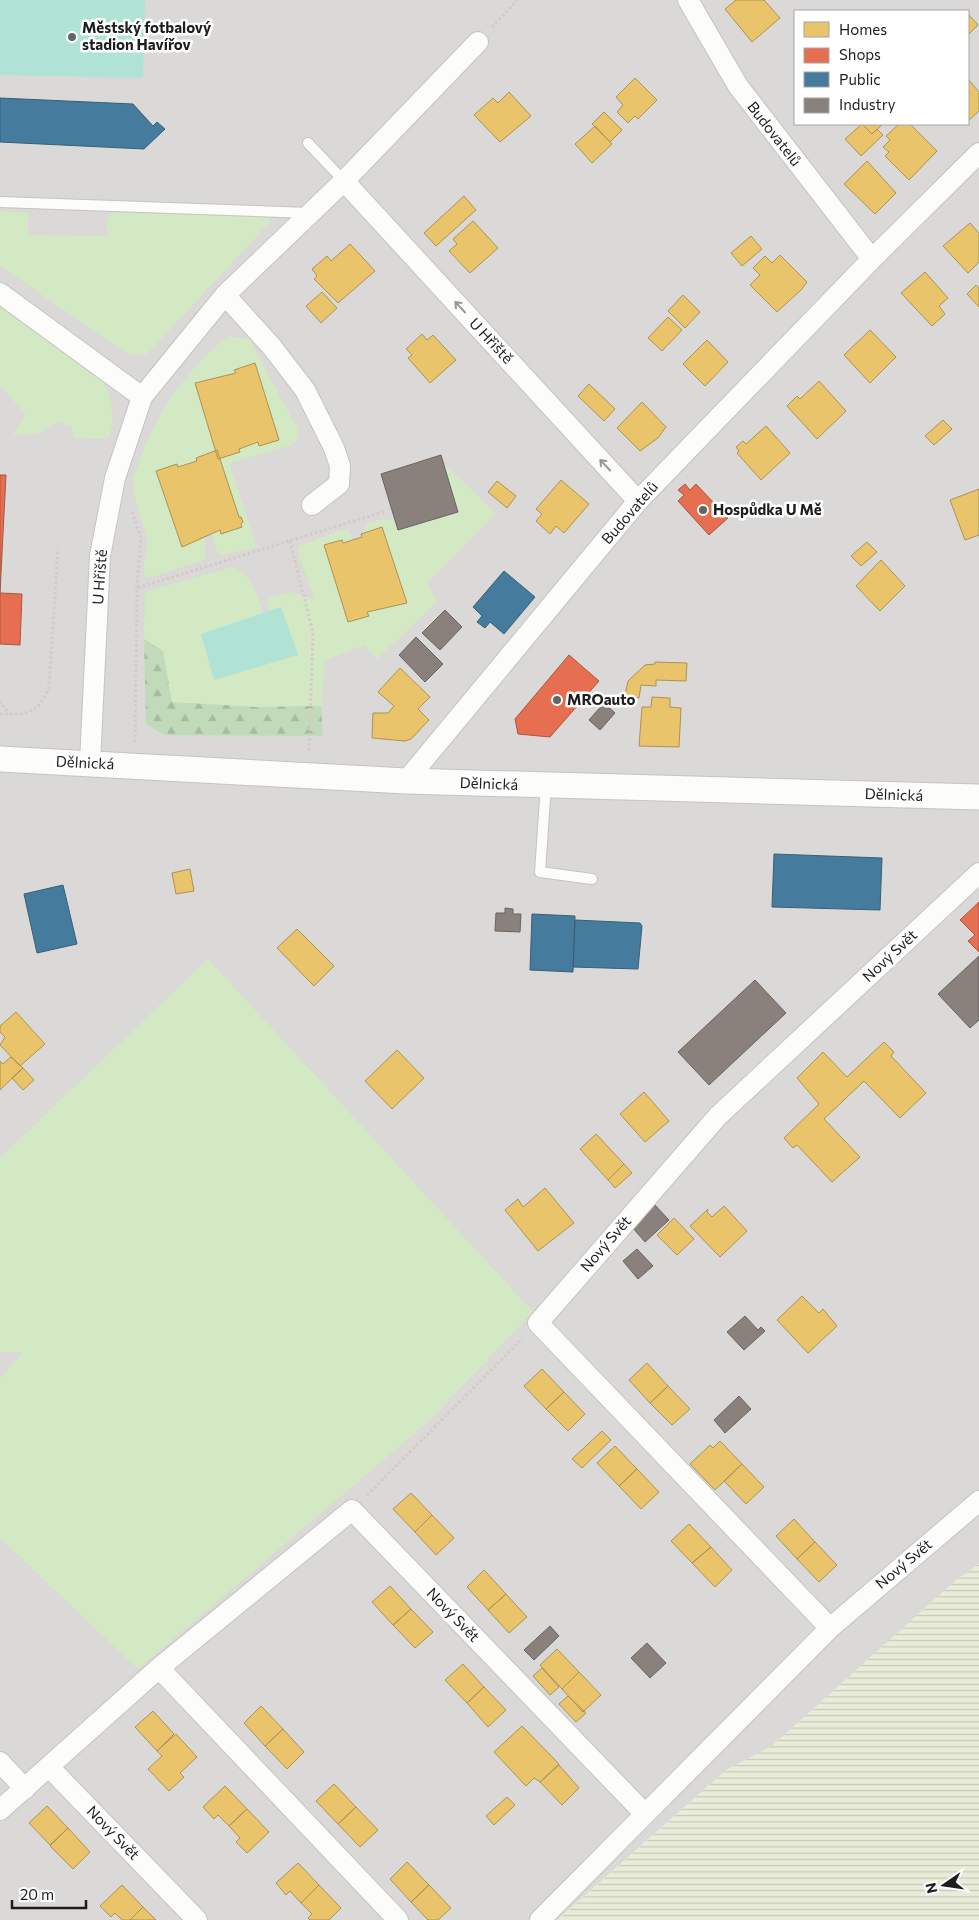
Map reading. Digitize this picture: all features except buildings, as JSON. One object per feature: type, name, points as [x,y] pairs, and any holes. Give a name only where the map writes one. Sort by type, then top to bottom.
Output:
[{"type":"street","name":"Budovatelů","points":[[688,0],[738,86],[872,260]]},
{"type":"street","name":"U Hřiště","points":[[90,763],[100,556],[118,468],[142,396],[225,295],[344,181],[478,42]]},
{"type":"street","name":"Budovatelů","points":[[406,781],[638,501],[872,260],[979,153]]},
{"type":"street","name":"U Hřiště","points":[[344,181],[638,501]]},
{"type":"street","points":[[0,293],[142,396]]},
{"type":"street","points":[[225,295],[272,347],[305,390],[334,448],[340,466],[339,484],[312,505]]},
{"type":"street","name":"Dělnická","points":[[0,759],[406,781],[979,798]]},
{"type":"street","name":"Nový Svět","points":[[538,1323],[718,1116],[979,873]]},
{"type":"street","points":[[538,1323],[830,1628]]},
{"type":"street","name":"Nový Svět","points":[[540,1920],[644,1813],[830,1628],[979,1501]]},
{"type":"street","points":[[0,1810],[50,1768],[159,1668],[352,1510]]},
{"type":"street","name":"Nový Svět","points":[[352,1510],[644,1813]]},
{"type":"street","points":[[159,1668],[398,1920]]},
{"type":"street","points":[[0,1762],[25,1789]]},
{"type":"street","name":"Nový Svět","points":[[50,1768],[197,1920]]},
{"type":"lane","points":[[308,143],[344,181]]},
{"type":"lane","points":[[0,202],[311,213]]},
{"type":"lane","points":[[546,785],[540,872],[592,879]]},
{"type":"path","points":[[478,42],[517,0]]},
{"type":"path","points":[[118,468],[141,538],[138,588],[135,766]]},
{"type":"path","points":[[138,588],[386,511]]},
{"type":"path","points":[[290,540],[313,632],[308,776]]},
{"type":"path","points":[[0,714],[22,714],[36,708],[43,702],[49,687],[58,548]]},
{"type":"path","points":[[0,701],[10,714]]},
{"type":"path","points":[[352,1510],[538,1323]]},
{"type":"shaded area","points":[[0,0],[979,0],[979,1564],[955,1581],[772,1746],[726,1770],[557,1920],[0,1920]]},
{"type":"green space","name":"Městský fotbalový stadion Havířov","points":[[0,0],[145,0],[143,78],[0,75]]},
{"type":"green space","points":[[0,211],[28,213],[28,235],[107,236],[108,213],[266,215],[271,217],[269,223],[147,354],[130,355],[0,266]]},
{"type":"green space","points":[[0,308],[96,373],[106,387],[111,402],[110,436],[105,439],[74,438],[72,427],[57,422],[37,434],[13,435],[26,415],[0,385]]},
{"type":"green space","points":[[229,336],[249,339],[297,428],[298,438],[289,446],[229,463],[257,547],[222,555],[218,554],[212,534],[205,536],[205,558],[152,577],[146,577],[144,563],[147,540],[135,498],[134,476],[154,426],[175,392],[200,362]]},
{"type":"green space","points":[[443,463],[496,513],[427,583],[437,602],[377,659],[364,645],[325,660],[321,706],[256,707],[172,702],[163,652],[144,639],[145,592],[233,567],[245,575],[253,586],[263,613],[269,611],[266,598],[291,592],[315,600],[298,554],[299,546],[341,530],[348,530],[353,540],[362,537],[361,534],[368,523],[378,520],[395,520],[398,530],[458,512]]},
{"type":"green space","points":[[281,607],[298,655],[214,680],[201,634]]},
{"type":"green space","points":[[144,639],[163,651],[172,702],[256,707],[321,706],[323,736],[164,735],[146,724]]},
{"type":"green space","points":[[208,959],[533,1312],[429,1421],[138,1669],[0,1538],[0,1379],[23,1352],[0,1352],[0,1158]]},
{"type":"green space","points":[[979,1564],[979,1920],[558,1920],[726,1770],[772,1746],[955,1581]]},
{"type":"place","name":"Městský fotbalový stadion Havířov","points":[[72,37]]},
{"type":"place","name":"Hospůdka U Mě","points":[[703,510]]},
{"type":"place","name":"MROauto","points":[[557,700]]}]
